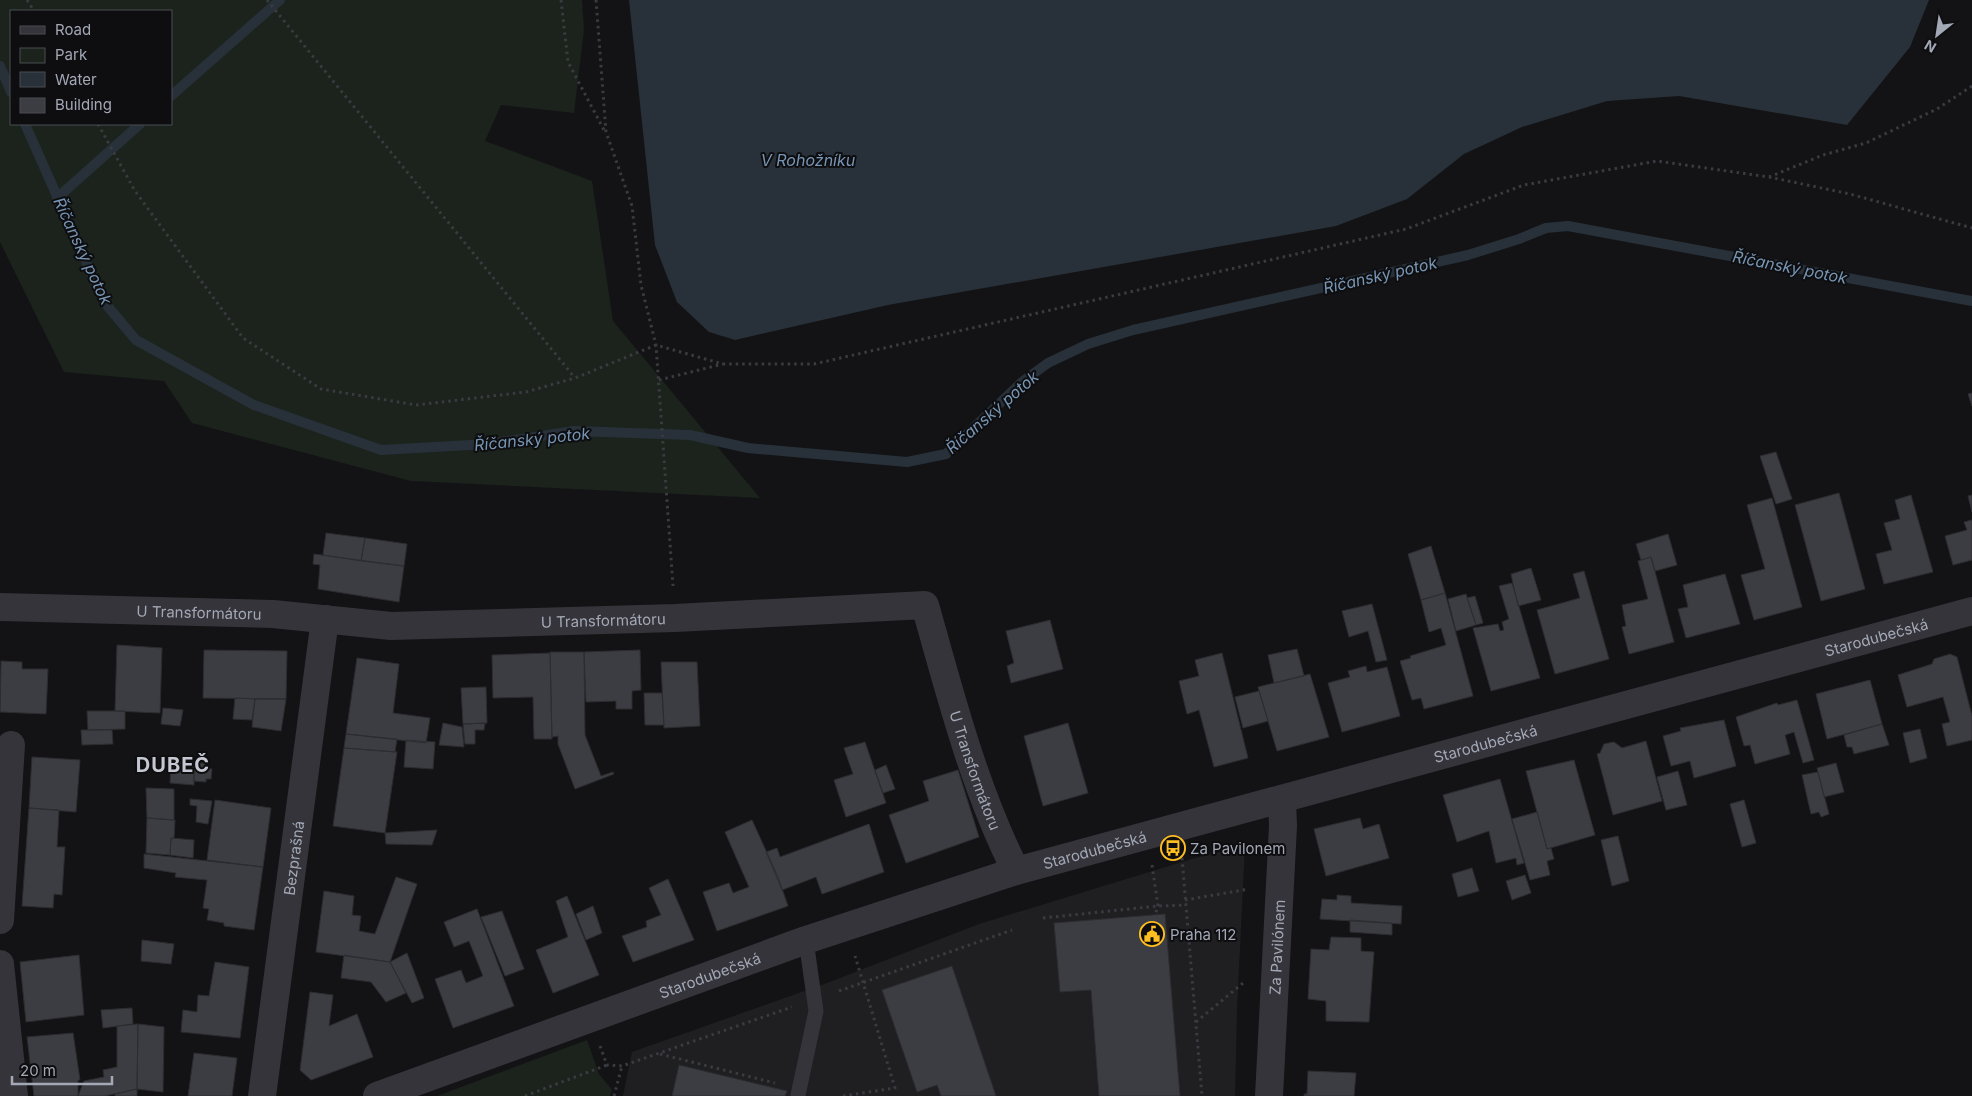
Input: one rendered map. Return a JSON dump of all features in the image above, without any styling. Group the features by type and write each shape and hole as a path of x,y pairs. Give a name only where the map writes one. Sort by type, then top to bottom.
{"street":[{"name":"U Transformátoru","path":"0,607 273,614 391,626 675,618 925,605 956,714 998,836 1016,871"},
{"name":"Starodubečská","path":"377,1096 806,940 1016,871 1972,611"},
{"name":"Bezprašná","path":"262,1096 325,620"},
{"path":"0,920 10,745"},
{"name":"Za Pavilónem","path":"1269,1096 1282,836 1282,799"},
{"path":"0,964 14,1096"}],"lane":[{"path":"798,1095 816,1011 806,940"}],"path":[{"path":"267,0 575,378"},
{"path":"561,0 568,62 606,132 632,206 641,285 656,345 663,416 665,485 675,618"},
{"path":"596,0 606,132"},
{"path":"1769,177 1823,155 1866,143 1938,109 1972,86"},
{"path":"98,125 135,190 243,338 321,389 416,404 526,392 575,378 656,345 723,364"},
{"path":"659,380 723,364 814,364 1406,229 1524,185 1657,161 1769,177 1850,194 1972,228"},
{"path":"1182,851 1202,1096"},
{"path":"1151,862 1158,906 1155,915"},
{"path":"1186,900 1251,889"},
{"path":"1043,918 1158,906 1186,906"},
{"path":"843,1096 896,1088 845,927"},
{"path":"830,994 1012,930"},
{"path":"1196,1022 1247,979"},
{"path":"525,1096 607,1064 622,1066 802,1004"},
{"path":"597,1037 607,1064"},
{"path":"660,1054 779,1083"},
{"path":"614,1096 622,1066"}],"shaded area":[{"path":"1245,846 1235,1096 623,1096 632,1052 827,983 979,924 1195,858"}],"green space":[{"path":"0,0 582,0 584,30 574,113 501,105 485,141 592,181 613,321 760,498 411,481 192,423 164,381 64,372 0,242"},
{"path":"587,1040 599,1074 612,1090 610,1096 437,1096"}],"water":[{"name":"V Rohožníku","path":"629,0 1929,0 1910,47 1847,125 1679,96 1607,101 1522,127 1464,154 1407,199 1336,226 888,305 735,340 709,332 677,302 655,245"}],"building":[{"path":"1972,393 1972,406 1968,394"},
{"path":"1776,452 1792,499 1776,504 1760,456"},
{"path":"1839,493 1865,589 1821,601 1795,505"},
{"path":"1911,495 1933,572 1884,584 1876,554 1892,550 1884,523 1900,519 1895,500"},
{"path":"1972,495 1972,512 1968,496"},
{"path":"1772,498 1802,607 1754,620 1741,575 1765,569 1747,505"},
{"path":"1972,520 1972,560 1953,565 1945,536 1967,530 1964,522"},
{"path":"326,533 365,538 361,561 323,555"},
{"path":"1668,534 1677,565 1655,571 1651,557 1641,560 1636,544"},
{"path":"365,538 407,544 404,566 361,561"},
{"path":"1431,546 1445,593 1421,600 1408,554"},
{"path":"314,554 404,566 399,602 318,589 320,565 313,564"},
{"path":"1651,557 1674,642 1629,654 1622,627 1626,626 1622,605 1648,599 1638,561"},
{"path":"1531,568 1541,600 1518,606 1511,574"},
{"path":"1584,571 1609,659 1555,674 1537,610 1580,598 1573,574"},
{"path":"1725,574 1740,624 1686,638 1678,609 1688,607 1683,585"},
{"path":"1512,583 1540,678 1491,691 1473,628 1498,624 1500,631 1504,630 1502,622 1509,619 1499,586"},
{"path":"1445,593 1473,696 1424,709 1421,698 1412,700 1400,661 1446,645 1441,628 1429,632 1421,600"},
{"path":"1466,594 1476,625 1456,631 1448,599"},
{"path":"1475,596 1483,623 1476,625 1467,598"},
{"path":"1372,604 1387,660 1376,662 1368,631 1349,637 1342,611"},
{"path":"1050,620 1063,669 1011,683 1007,666 1014,663 1006,631"},
{"path":"117,645 162,648 160,713 115,711"},
{"path":"1297,649 1304,676 1274,683 1268,655"},
{"path":"204,650 287,651 286,699 203,698"},
{"path":"640,650 641,690 632,691 632,709 616,709 616,701 586,702 584,652"},
{"path":"550,652 584,652 585,735 601,776 613,772 614,774 575,789 558,744 558,736 552,737"},
{"path":"550,653 552,739 534,739 533,697 493,698 492,655"},
{"path":"1222,653 1248,758 1214,767 1199,710 1187,714 1179,681 1199,676 1195,660"},
{"path":"1950,654 1957,657 1972,716 1972,740 1947,746 1942,724 1950,722 1943,697 1907,707 1898,675 1932,664 1934,659"},
{"path":"357,658 399,664 393,713 430,718 426,743 346,734"},
{"path":"1,661 22,662 22,669 48,669 46,714 0,712"},
{"path":"661,662 697,662 700,726 664,728"},
{"path":"1366,666 1367,672 1387,667 1400,716 1342,732 1328,683 1350,677 1348,671"},
{"path":"1310,674 1329,737 1277,751 1258,687"},
{"path":"1870,680 1882,724 1827,739 1816,694"},
{"path":"486,687 487,723 463,724 461,688"},
{"path":"1259,691 1268,721 1243,728 1235,697"},
{"path":"644,693 662,693 664,725 645,725"},
{"path":"235,698 255,699 252,720 233,719"},
{"path":"255,699 286,699 281,731 252,727"},
{"path":"1797,700 1814,760 1803,763 1794,732 1785,735 1790,754 1755,764 1750,745 1744,746 1736,717 1777,703 1778,705"},
{"path":"163,708 183,710 180,726 161,724"},
{"path":"87,711 125,711 125,729 88,730"},
{"path":"1724,720 1736,766 1694,778 1690,761 1671,766 1663,736 1681,731 1680,728"},
{"path":"443,723 462,727 464,747 439,745"},
{"path":"485,723 484,730 475,730 475,744 465,744 463,724"},
{"path":"1068,723 1088,793 1043,806 1024,736"},
{"path":"1882,724 1889,745 1854,754 1852,747 1847,747 1844,735"},
{"path":"1920,729 1927,758 1910,763 1903,733"},
{"path":"81,730 112,730 113,744 82,745"},
{"path":"346,734 397,739 395,752 344,748"},
{"path":"406,740 435,742 433,769 404,767"},
{"path":"1646,741 1662,801 1613,815 1597,754 1600,753 1604,744 1614,742 1622,748"},
{"path":"865,742 886,803 846,817 834,780 853,774 844,748"},
{"path":"344,748 397,752 385,833 333,826"},
{"path":"32,757 80,760 76,812 29,808"},
{"path":"171,760 194,761 194,785 170,783"},
{"path":"1574,760 1595,835 1547,849 1526,771"},
{"path":"194,763 205,763 205,768 212,769 211,779 206,779 206,782 194,781"},
{"path":"1836,763 1844,792 1824,797 1817,768"},
{"path":"886,765 895,789 883,793 875,770"},
{"path":"958,770 979,837 906,863 889,815 929,801 923,781"},
{"path":"1678,771 1687,805 1666,810 1657,777"},
{"path":"1818,772 1829,814 1821,817 1819,812 1811,814 1802,775"},
{"path":"1500,779 1524,863 1517,865 1516,858 1496,863 1489,831 1457,842 1443,795"},
{"path":"146,788 174,789 174,820 147,818"},
{"path":"190,799 212,801 208,824 196,822 197,806 190,805"},
{"path":"215,800 271,808 263,867 207,860"},
{"path":"1744,800 1756,843 1742,847 1730,804"},
{"path":"29,808 59,810 57,847 65,847 62,895 54,894 53,908 22,906"},
{"path":"1537,812 1547,849 1551,848 1554,859 1547,861 1550,875 1530,880 1512,819"},
{"path":"147,818 175,820 174,838 171,838 170,855 146,853"},
{"path":"1360,818 1363,829 1379,824 1389,858 1326,876 1314,829"},
{"path":"752,820 778,877 788,906 717,931 703,892 729,883 733,893 749,887 725,832"},
{"path":"869,824 884,872 822,894 816,877 782,890 766,852 777,848 780,857"},
{"path":"437,830 432,845 386,844 385,833"},
{"path":"1618,836 1629,881 1612,886 1601,840"},
{"path":"171,838 194,840 193,858 170,855"},
{"path":"144,854 263,867 254,930 224,926 224,923 207,920 209,909 203,908 207,880 175,877 176,873 144,868"},
{"path":"1472,868 1479,891 1458,897 1452,874"},
{"path":"1525,875 1531,893 1512,900 1506,881"},
{"path":"396,877 417,884 390,962 316,952 324,891 354,896 352,915 361,916 359,931 375,934"},
{"path":"668,879 694,940 633,962 622,936 647,927 646,921 661,915 649,888"},
{"path":"1337,895 1351,896 1351,903 1402,906 1401,924 1320,919 1322,899 1337,900"},
{"path":"567,896 599,975 553,993 536,950 568,937 556,901"},
{"path":"593,906 602,933 586,940 576,914"},
{"path":"477,909 514,1006 453,1028 435,979 461,970 466,983 483,976 469,941 454,947 444,922"},
{"path":"502,911 524,969 505,976 481,917"},
{"path":"1165,914 1180,1096 1099,1096 1091,990 1060,992 1054,923"},
{"path":"1350,920 1392,923 1392,935 1350,932"},
{"path":"1331,937 1361,938 1361,951 1374,952 1369,1022 1326,1021 1326,1001 1308,999 1311,949 1329,950"},
{"path":"142,940 174,944 171,964 141,961"},
{"path":"407,953 424,998 412,1003 390,962"},
{"path":"79,955 84,1015 26,1022 20,962"},
{"path":"344,955 390,962 406,993 386,1002 371,982 341,978"},
{"path":"215,962 249,967 240,1038 181,1032 183,1010 197,1012 198,995 209,996"},
{"path":"952,966 996,1096 941,1096 937,1085 917,1092 882,990"},
{"path":"310,992 333,995 329,1026 357,1014 373,1057 311,1080 300,1070"},
{"path":"132,1008 133,1024 103,1028 101,1010"},
{"path":"138,1024 164,1027 163,1092 137,1089"},
{"path":"138,1024 137,1089 105,1096 78,1096 84,1081 104,1077 103,1070 117,1067 117,1026"},
{"path":"73,1033 80,1080 78,1080 78,1096 34,1096 27,1037"},
{"path":"194,1053 237,1058 232,1096 188,1096"},
{"path":"679,1065 787,1091 785,1096 672,1096"},
{"path":"1308,1071 1356,1073 1354,1096 1304,1096 1304,1094 1307,1094"},
{"path":"137,1089 137,1096 115,1096 115,1094"}],"waterway":[{"path":"172,95 280,0"},
{"name":"Říčanský potok","path":"0,66 10,90"},
{"name":"Říčanský potok","path":"25,125 104,302 136,340 254,405 381,450 488,444 574,431 690,435 748,448 907,462 946,454 1022,382 1048,363 1088,344 1133,330 1468,255 1519,239 1546,228 1568,226 1972,301"},
{"path":"57,198 139,125"}],"place":[{"name":"Za Pavilonem","path":"1173,848"},
{"name":"Praha 112","path":"1152,934"}],"district":[{"name":"DUBEČ","path":"173,765"}]}
